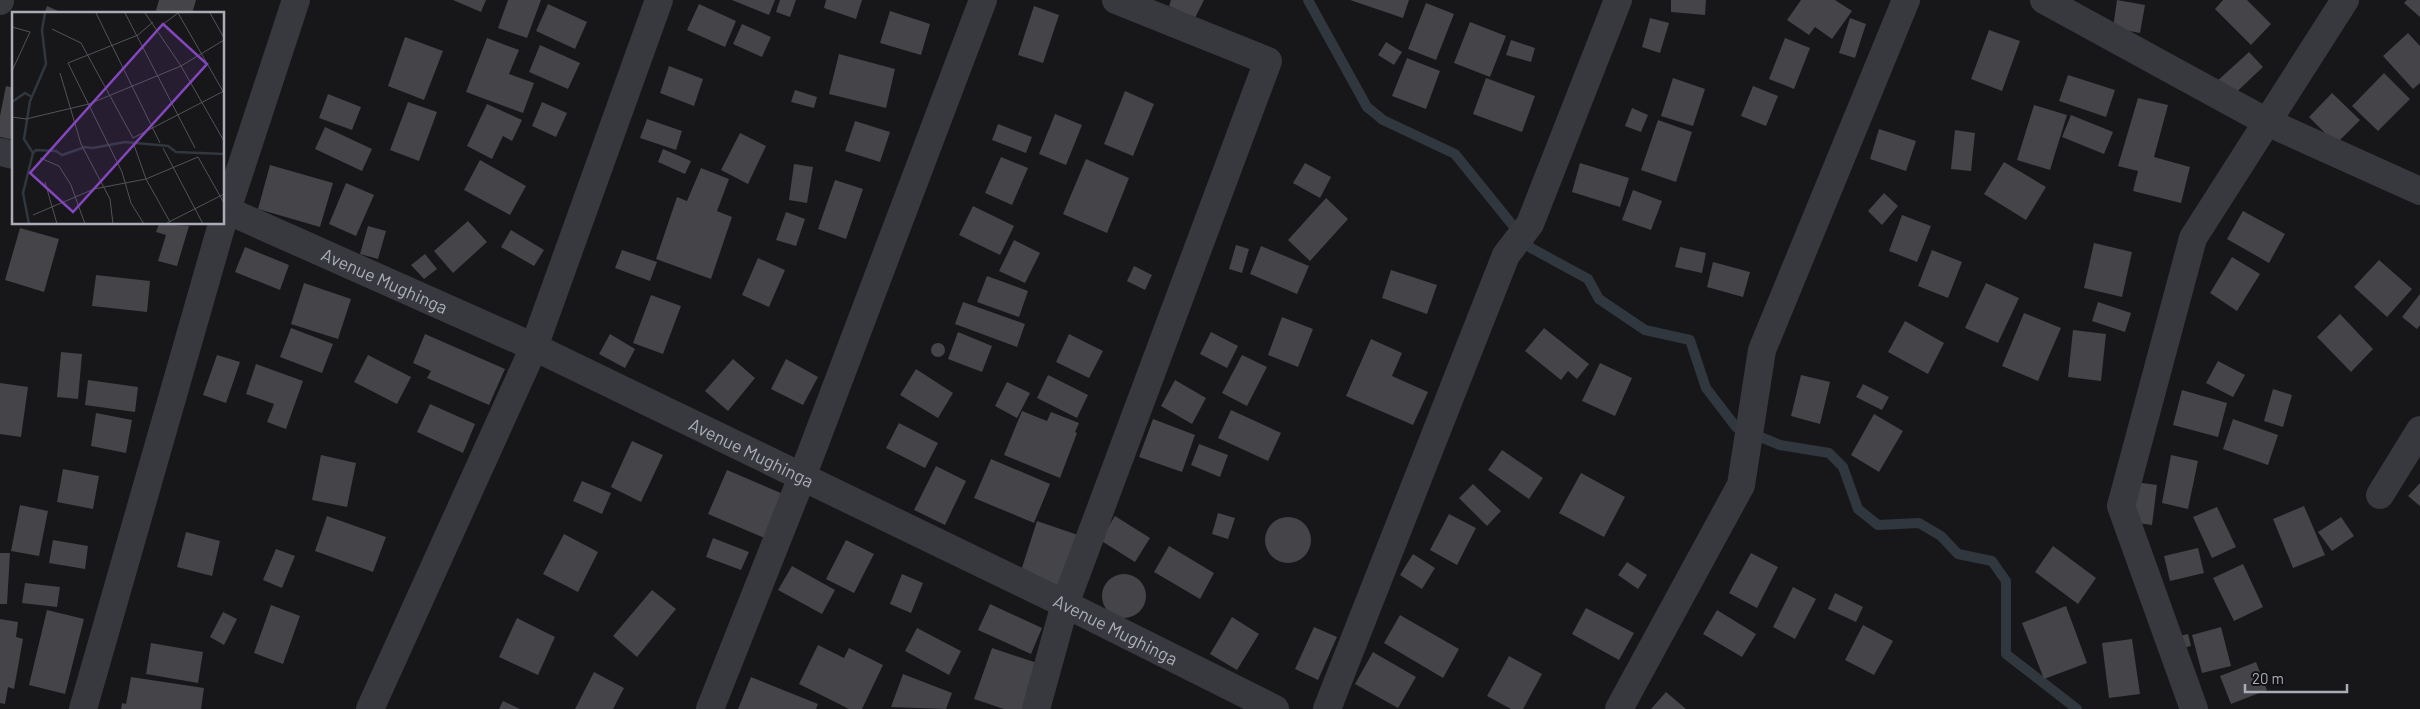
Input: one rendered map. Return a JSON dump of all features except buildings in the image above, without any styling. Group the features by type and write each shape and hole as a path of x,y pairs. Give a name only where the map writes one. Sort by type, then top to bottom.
{"street":[{"path":"225,212 296,0"},
{"path":"370,709 534,347 659,0"},
{"path":"710,709 802,477 983,0"},
{"path":"1036,709 1065,604 1268,61 1116,0"},
{"path":"1327,709 1506,255 1530,224 1618,0"},
{"path":"1619,709 1741,485 1762,350 1906,0"},
{"path":"2044,0 2267,122 2420,191"},
{"path":"2194,709 2121,506 2193,238 2345,0"},
{"name":"Avenue Mughinga","path":"225,215 534,347 1065,604 1274,709"},
{"path":"83,709 221,225"},
{"path":"2380,495 2420,430"}],"waterway":[{"path":"1308,0 1367,107 1383,120 1455,154 1531,248 1588,279 1599,299 1645,330 1690,340 1706,388 1736,427 1780,445 1829,453 1843,467 1858,509 1878,525 1919,523 1941,536 1958,554 1992,561 2006,581 2006,654 2077,709"}]}
